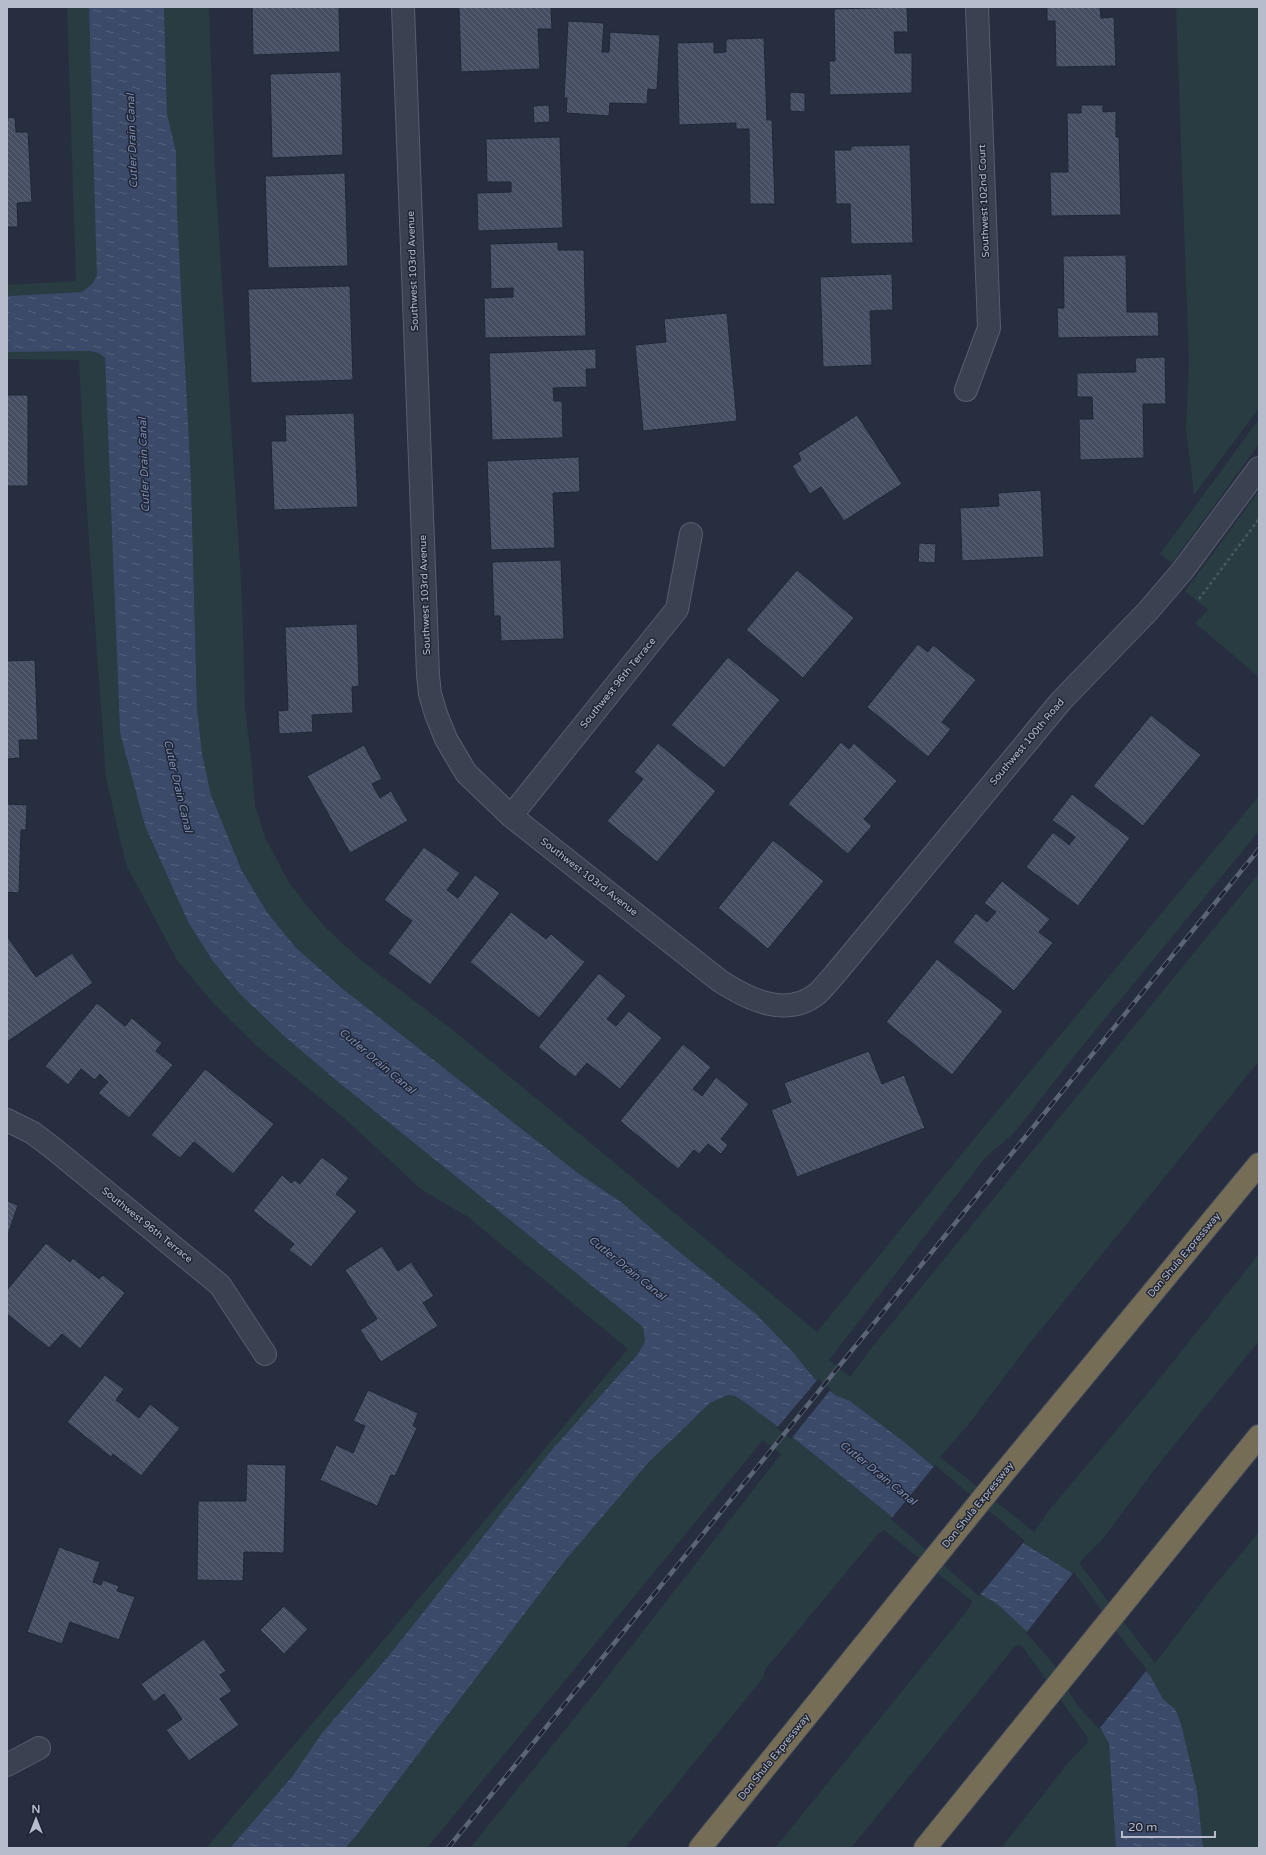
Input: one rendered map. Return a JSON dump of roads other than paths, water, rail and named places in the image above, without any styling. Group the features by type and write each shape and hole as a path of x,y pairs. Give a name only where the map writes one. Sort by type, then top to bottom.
{"highway":[{"name":"Don Shula Expressway","path":"700,1848 926,1571 987,1493 1259,1164"},
{"path":"925,1848 1259,1436"}],"street":[{"name":"Southwest 103rd Avenue","path":"403,7 429,685 432,702 441,726 455,756 466,773 511,816 720,981 740,994 756,1001 769,1004 788,1004"},
{"name":"Southwest 102nd Court","path":"966,390 989,328 977,7"},
{"name":"Southwest 100th Road","path":"788,1004 812,997 841,967 1060,701 1148,610 1183,570 1259,468"},
{"name":"Southwest 96th Terrace","path":"511,816 677,609 691,534"},
{"name":"Southwest 96th Terrace","path":"7,1120 33,1133 54,1149 220,1285 265,1354"},
{"path":"7,1765 39,1748"}],"water":[{"name":"Cutler Drain Canal","path":"89,7 164,7 167,113 176,152 177,211 191,480 197,708 202,753 211,795 242,871 267,912 296,948 343,989 578,1173 621,1202 666,1241 755,1313 792,1351 813,1377 835,1395 850,1401 908,1445 1025,1544 1075,1575 1118,1637 1151,1677 1163,1699 1175,1709 1181,1724 1197,1791 1203,1848 1116,1848 1109,1744 1101,1729 1078,1704 1053,1660 1033,1637 997,1604 980,1594 891,1516 796,1440 743,1401 735,1396 728,1395 710,1403 649,1462 563,1563 356,1836 345,1848 230,1848 291,1778 322,1733 391,1653 549,1453 637,1355 645,1342 643,1327 337,1081 284,1036 239,993 212,960 188,922 145,826 120,733 105,358 98,353 89,351 7,352 7,296 82,292 92,284 97,276"}],"railway":[{"path":"448,1848 1259,849"}]}
